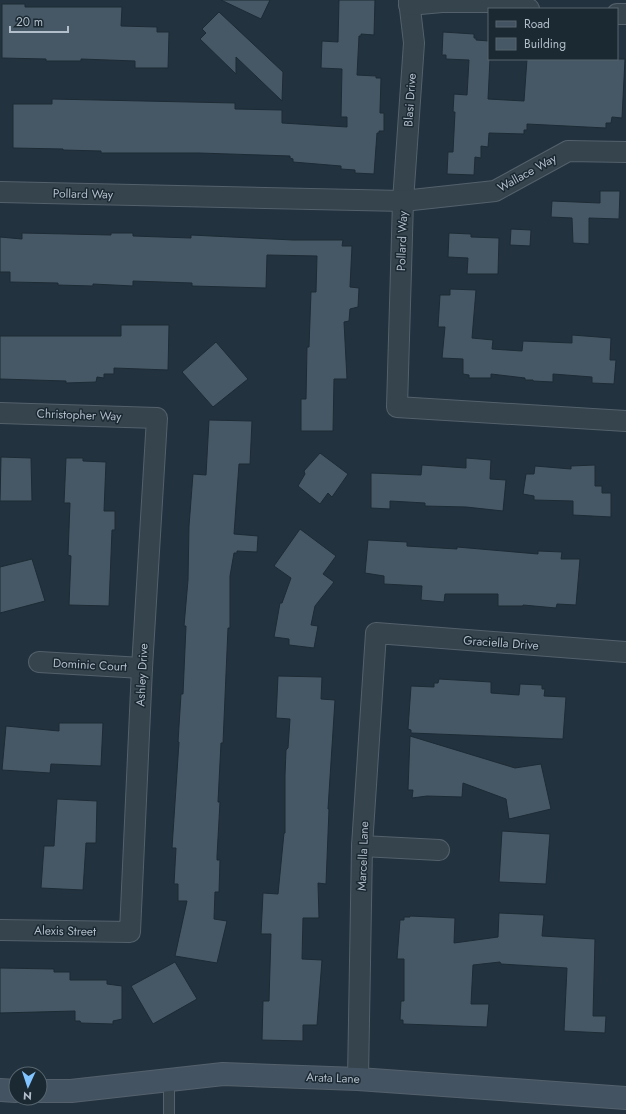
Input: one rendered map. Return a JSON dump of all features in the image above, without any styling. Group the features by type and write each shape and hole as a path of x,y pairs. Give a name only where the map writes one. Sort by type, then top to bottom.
{"street":[{"path":"409,2 490,2 523,8"},
{"name":"Blasi Drive","path":"403,201 414,43 409,2"},
{"name":"Wallace Way","path":"403,201 495,191 568,151 626,152"},
{"name":"Pollard Way","path":"0,192 403,201 397,407 626,421"},
{"name":"Christopher Way","path":"0,413 157,418"},
{"name":"Ashley Drive","path":"130,932 142,668 157,418"},
{"name":"Graciella Drive","path":"376,633 626,652"},
{"name":"Marcella Lane","path":"358,1079 362,846 376,633"},
{"name":"Dominic Court","path":"38,662 142,668"},
{"path":"362,846 439,850"},
{"name":"Alexis Street","path":"0,930 130,932"},
{"name":"Arata Lane","path":"48,1091 71,1091 223,1074 358,1079 626,1098"}],"lane":[{"path":"169,1080 169,1114"}],"building":[{"path":"221,0 270,0 261,19"},
{"path":"339,0 375,0 374,35 361,34 361,36 359,36 357,75 376,76 376,78 381,78 380,113 384,113 384,131 379,131 379,133 377,133 374,174 355,173 355,170 341,169 341,166 293,162 293,159 290,158 290,156 199,153 101,153 101,151 13,148 13,104 52,104 52,99 235,103 235,109 282,110 282,123 347,127 347,117 341,117 342,69 321,68 322,41 338,42"},
{"path":"2,4 25,4 25,7 122,7 121,26 157,27 157,32 169,32 168,68 135,68 135,61 81,59 81,61 46,61 46,59 2,58"},
{"path":"219,12 283,72 282,101 236,57 236,74 200,39 206,33 202,29"},
{"path":"443,32 474,34 474,38 476,38 476,40 488,41 488,60 490,60 488,99 524,101 527,60 625,59 622,118 612,117 611,123 606,123 606,128 527,124 527,130 524,130 524,134 489,133 488,147 481,146 481,158 475,157 474,175 447,174 448,152 453,152 455,112 453,112 454,94 467,95 469,60 446,59 446,55 442,55"},
{"path":"600,191 620,191 619,219 589,218 589,244 573,243 572,218 551,217 552,201 600,203"},
{"path":"511,229 531,230 530,246 510,245"},
{"path":"22,233 111,235 111,233 133,233 133,236 191,238 191,235 293,240 343,240 342,246 352,246 350,287 359,288 358,307 350,309 349,321 344,322 347,379 334,379 333,431 301,431 301,399 306,399 307,347 309,347 311,292 316,292 317,256 267,255 266,288 192,286 192,283 133,281 133,286 93,284 93,286 58,285 58,283 10,282 10,272 0,272 0,237 22,239"},
{"path":"449,233 471,234 471,237 499,238 498,274 467,274 468,258 448,257"},
{"path":"450,289 476,290 472,338 493,340 492,349 522,351 523,341 572,343 572,335 611,338 610,360 616,360 614,384 592,383 592,377 553,374 553,382 525,380 525,378 491,374 491,378 469,378 469,375 463,374 463,359 442,358 445,327 438,327 440,295 450,295"},
{"path":"121,325 169,325 168,370 114,368 114,374 104,374 104,378 97,377 96,382 66,383 66,381 0,379 0,336 121,336"},
{"path":"216,342 248,379 213,407 182,372"},
{"path":"209,420 252,421 250,464 239,464 234,534 258,536 257,552 237,551 237,553 234,553 230,576 230,628 228,628 223,743 221,743 218,802 220,802 217,856 217,860 220,860 219,892 215,892 214,919 227,921 217,963 175,956 187,901 178,901 178,884 174,884 176,848 172,848 181,694 183,694 186,626 184,626 188,580 189,526 193,474 206,475"},
{"path":"320,453 348,474 332,497 328,493 320,504 298,486 305,474 304,471"},
{"path":"1,457 31,458 32,501 0,501"},
{"path":"66,458 83,458 83,461 106,462 104,511 115,511 115,530 112,530 109,606 69,605 71,556 68,555 70,503 64,503"},
{"path":"466,458 491,460 490,479 506,480 503,511 466,507 425,506 425,503 390,501 390,509 371,508 371,473 421,475 422,465 466,468"},
{"path":"595,465 595,486 602,486 602,493 611,493 611,517 573,515 573,501 534,500 534,496 523,494 526,474 534,474 535,466 571,469 571,466"},
{"path":"300,529 336,556 323,574 334,582 315,606 311,625 318,626 314,648 289,645 289,639 274,637 280,603 282,603 291,578 274,566"},
{"path":"368,540 407,542 407,546 457,549 457,547 538,554 538,551 562,552 561,559 580,559 576,605 557,604 556,608 523,605 498,606 498,594 445,594 444,602 421,600 422,586 384,584 384,576 365,573"},
{"path":"32,559 45,601 0,613 0,567"},
{"path":"278,676 322,677 321,699 335,700 328,809 326,884 318,883 319,918 303,918 302,959 322,960 317,1025 303,1025 303,1041 262,1040 263,1001 269,1001 271,934 261,934 263,893 278,894 285,833 286,750 288,748 290,719 276,718"},
{"path":"439,679 491,682 491,693 519,695 520,684 542,685 542,689 545,689 544,696 566,697 563,739 411,733 411,730 408,729 411,686 434,687 434,683 438,683"},
{"path":"59,723 103,723 101,766 51,764 50,773 2,770 6,726 59,731"},
{"path":"410,736 515,768 541,764 551,809 509,819 506,799 463,783 462,797 427,796 412,798 413,790 408,790"},
{"path":"57,799 97,801 96,843 86,843 83,890 41,888 44,846 54,846"},
{"path":"502,831 550,834 546,884 499,882"},
{"path":"499,913 544,915 542,936 595,939 593,1016 606,1016 605,1033 564,1031 567,968 501,964 500,962 473,965 471,1004 489,1004 487,1027 403,1024 403,1020 400,1020 401,1001 404,1001 404,959 397,959 400,920 404,920 404,917 410,916 455,918 454,943 498,937"},
{"path":"175,962 197,999 153,1024 131,986"},
{"path":"0,968 54,969 54,972 70,972 70,980 107,980 107,984 122,986 122,1019 113,1021 113,1024 81,1023 80,1021 75,1021 75,1011 0,1013"}]}
